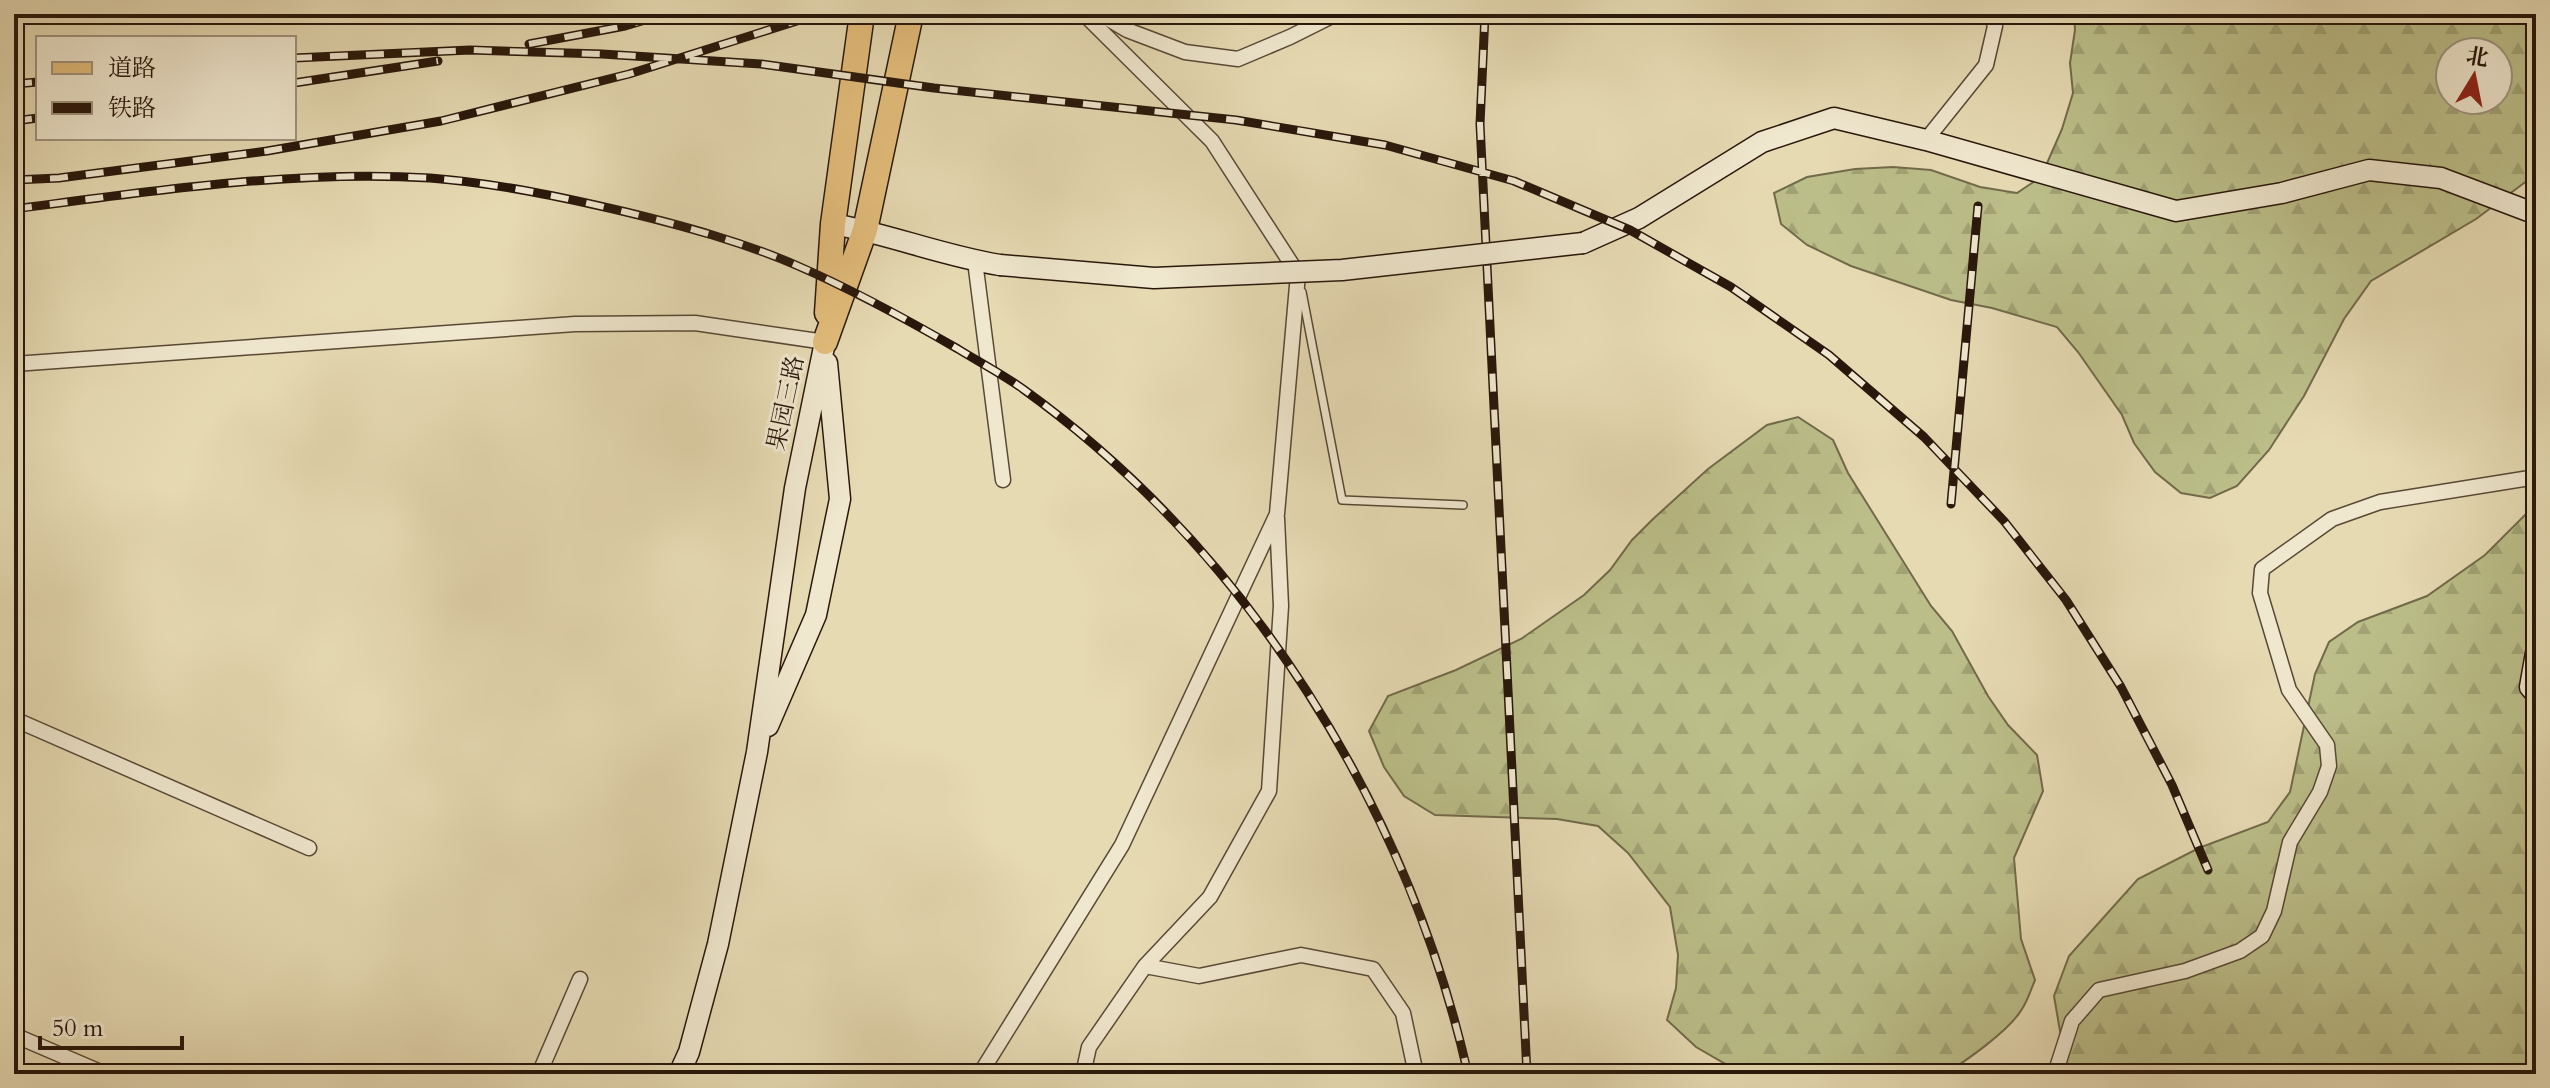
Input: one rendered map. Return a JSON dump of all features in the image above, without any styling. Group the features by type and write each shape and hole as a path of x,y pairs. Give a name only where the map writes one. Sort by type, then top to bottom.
{"main road":[{"path":"825,342 833,224 862,14"},
{"path":"825,342 865,230 911,14"}],"street":[{"path":"1083,1074 1089,1047 1145,966 1210,897 1269,791 1281,606 1277,514 1298,274 1212,141 1084,14"},
{"path":"1100,14 1127,30 1185,52 1238,59 1336,14"},
{"path":"1926,140 1986,65 1995,26 1991,14"},
{"path":"833,224 1000,265 1154,278 1342,270 1583,243 1639,218 1762,142 1834,118 1926,140 2176,211 2282,193 2369,170 2441,178 2536,214"},
{"path":"975,261 1003,480"},
{"path":"14,364 575,324 695,323 825,342"},
{"name":"果园三路","path":"679,1074 689,1052 718,944 757,752 795,488 825,342"},
{"name":"果园三路","path":"757,752 816,615 840,499 825,342"},
{"path":"2055,1074 2072,1021 2099,990 2185,971 2240,951 2262,936 2274,911 2290,842 2320,792 2329,766 2327,745 2289,690 2260,593 2262,569 2332,519 2380,502 2536,477"},
{"path":"980,1074 1122,845 1277,514"},
{"path":"2536,653 2530,687 2536,694"},
{"path":"14,719 309,848"},
{"path":"1145,966 1199,976 1301,955 1373,969 1403,1013 1416,1074"},
{"path":"539,1074 580,979"},
{"path":"14,1035 105,1074"}],"lane":[{"path":"1298,274 1342,500 1463,505"}],"green space":[{"path":"2074,14 2536,14 2536,174 2476,219 2371,281 2344,319 2304,396 2269,450 2237,486 2210,498 2181,493 2155,472 2134,443 2122,415 2057,327 1951,300 1851,266 1807,245 1781,224 1774,193 1807,177 1855,169 1893,167 1931,170 1980,187 2017,193 2041,177 2062,129 2073,93 2070,63"},
{"path":"1798,417 1833,440 1848,473 1931,606 1952,631 1988,696 2008,725 2037,755 2043,791 2014,858 2021,939 2035,980 2024,1006 2008,1026 1975,1054 1944,1074 1730,1074 1727,1065 1696,1047 1667,1020 1676,988 1678,955 1670,907 1628,853 1598,826 1557,819 1435,815 1404,796 1384,767 1369,731 1388,696 1456,670 1521,639 1584,595 1610,570 1632,540 1708,469 1767,425"},
{"path":"2536,504 2536,1074 2061,1074 2060,1031 2054,996 2069,956 2138,879 2199,848 2268,822 2290,792 2315,674 2329,642 2358,622 2427,596 2485,555"}],"railway":[{"path":"529,44 625,26 665,14"},
{"path":"14,180 59,178 267,151 441,121 629,74 819,14"},
{"path":"1485,14 1480,124 1527,1074"},
{"path":"296,58 470,50 761,64 934,88 1236,120 1385,145 1514,181 1630,230 1731,287 1829,355 1924,437 2004,521 2066,600 2121,687 2172,785 2208,870"},
{"path":"296,83 438,61"},
{"path":"14,84 36,82"},
{"path":"14,121 36,118"},
{"path":"14,209 222,184 326,177 430,178 504,187 648,217 756,249 859,295 990,368 1023,389 1104,454 1178,526 1246,606 1307,691 1359,782 1404,876 1441,974 1468,1074"},
{"path":"1951,504 1978,206"}]}
